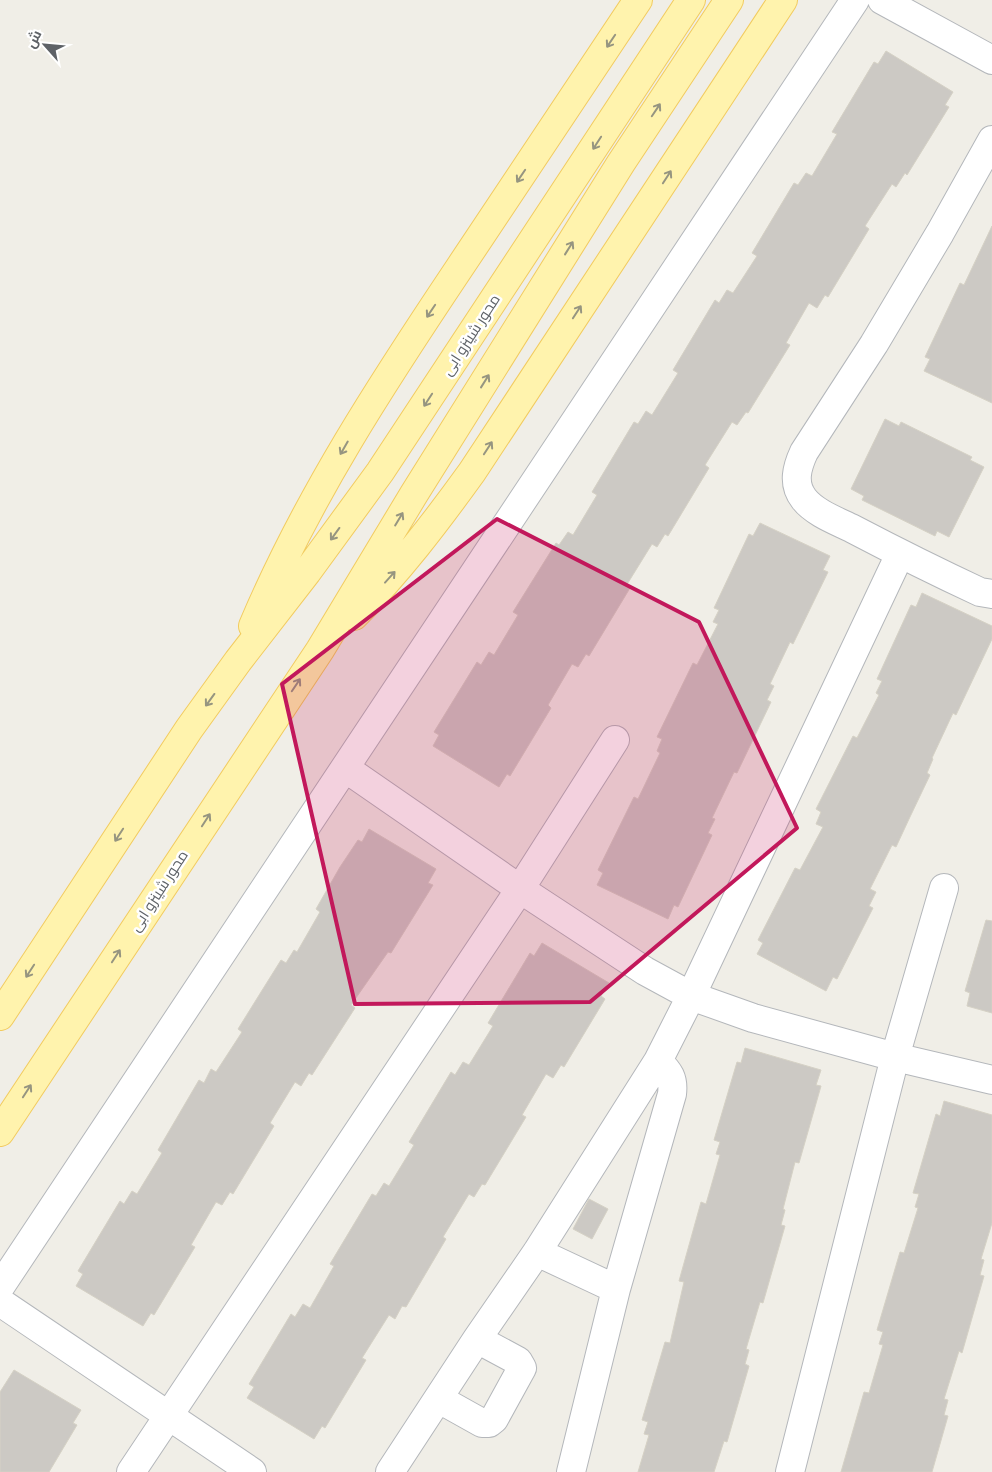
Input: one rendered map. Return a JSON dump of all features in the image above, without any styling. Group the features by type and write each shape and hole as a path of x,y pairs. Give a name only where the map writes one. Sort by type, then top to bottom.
{"main road":[{"name":"محور شينزو ابى","path":"238,660 272,581 311,505 354,430 400,357 638,0"},
{"name":"محور شينزو ابى","path":"0,1016 168,759 238,660 307,572 380,472 691,0"},
{"name":"محور شينزو ابى","path":"0,1132 320,650 414,494 621,163 729,0"},
{"name":"محور شينزو ابى","path":"320,650 403,563 472,472 783,0"}],"street":[{"path":"0,1287 855,0"},
{"path":"882,0 992,60"},
{"path":"992,140 940,233 874,344 804,452 797,467 797,483 804,498 815,509 900,554 980,592 992,594"},
{"path":"390,1472 477,1339 537,1252 658,1061 691,996 900,554"},
{"path":"132,1472 520,889 615,740"},
{"path":"345,768 520,889 645,971 691,996 753,1018 895,1057 992,1080"},
{"path":"790,1472 895,1057 944,888"},
{"path":"571,1472 616,1289 672,1094 672,1076 658,1061"},
{"path":"537,1252 616,1289"},
{"path":"0,1302 252,1472"},
{"path":"439,1399 482,1423 489,1423 494,1419 522,1368 518,1361 477,1339"}],"highlighted area":[{"path":"497,519 699,622 797,828 590,1002 355,1004 282,684"}],"building":[{"path":"886,51 953,92 945,105 949,107 907,175 905,173 896,187 892,184 865,226 869,229 828,297 825,295 817,308 809,303 786,343 790,345 748,413 746,412 737,425 732,422 705,465 709,468 668,536 665,534 657,547 652,544 626,586 630,588 589,656 586,654 578,667 572,664 548,705 551,708 510,776 507,774 499,787 433,746 439,735 434,732 477,662 481,665 489,652 494,655 518,615 513,612 556,543 559,545 568,532 573,535 597,495 592,492 634,422 638,424 646,411 652,415 678,373 673,370 715,300 719,303 727,290 733,293 757,256 752,253 794,183 798,185 806,173 812,176 837,134 832,132 874,62 878,64"},
{"path":"992,226 992,403 924,371 930,359 925,357 960,283 964,285"},
{"path":"885,419 899,426 901,422 972,457 970,460 984,467 949,537 937,531 935,536 862,500 864,496 851,489"},
{"path":"760,523 830,556 823,570 828,572 793,644 790,642 770,684 774,686 767,700 771,702 737,773 734,772 712,818 715,819 708,833 712,835 678,907 674,905 668,919 597,885 603,873 598,870 634,797 638,799 660,753 657,751 662,739 657,737 693,663 697,665 718,624 713,622 719,610 714,608 749,534 753,536"},
{"path":"922,593 992,626 992,639 956,715 953,713 932,758 927,773 930,775 896,847 892,845 870,889 876,892 869,906 873,908 837,979 833,977 826,991 757,954 763,943 758,940 795,868 800,870 823,827 816,824 821,812 816,809 853,736 857,738 879,695 876,693 882,681 877,679 911,605 916,607"},
{"path":"369,829 436,869 428,883 433,885 391,953 388,952 351,1005 355,1008 312,1075 309,1073 301,1086 295,1082 270,1123 274,1126 233,1194 230,1192 222,1205 216,1202 191,1245 195,1247 154,1315 151,1313 143,1326 76,1286 83,1274 78,1271 120,1201 124,1204 132,1191 137,1194 162,1153 158,1150 199,1080 204,1083 211,1069 216,1072 242,1032 238,1029 281,960 286,963 294,950 297,952 320,912 316,909 340,867 358,840 362,842"},
{"path":"986,920 992,921 992,1013 967,1006 970,993 965,991"},
{"path":"542,943 609,983 601,996 605,999 564,1067 561,1065 553,1078 546,1074 522,1115 526,1117 485,1185 482,1184 474,1197 469,1194 443,1237 446,1239 406,1307 402,1306 395,1319 389,1315 362,1358 366,1360 325,1428 322,1426 314,1439 247,1398 254,1387 249,1384 291,1314 295,1317 303,1304 310,1308 334,1266 330,1264 372,1194 376,1196 384,1183 389,1186 414,1145 409,1142 451,1072 455,1075 463,1062 469,1065 493,1026 488,1023 530,953 534,956"},
{"path":"745,1048 821,1070 816,1085 821,1086 799,1163 795,1162 783,1209 785,1210 781,1225 785,1226 763,1303 760,1302 746,1349 749,1350 745,1364 749,1366 727,1442 724,1441 714,1472 638,1472 649,1435 644,1434 648,1422 642,1420 665,1342 670,1343 684,1282 679,1281 701,1202 706,1204 720,1155 716,1154 720,1142 714,1140 737,1062 741,1063"},
{"path":"944,1101 992,1115 992,1223 981,1259 984,1260 980,1275 984,1276 962,1353 959,1351 944,1399 948,1400 944,1415 948,1416 932,1472 841,1472 864,1392 869,1393 883,1345 879,1344 883,1332 877,1330 900,1252 904,1253 918,1208 915,1207 919,1194 913,1193 936,1114 940,1116"},
{"path":"589,1199 608,1209 592,1239 573,1229"},
{"path":"14,1370 81,1410 73,1423 77,1425 49,1472 0,1472 0,1392"}]}
